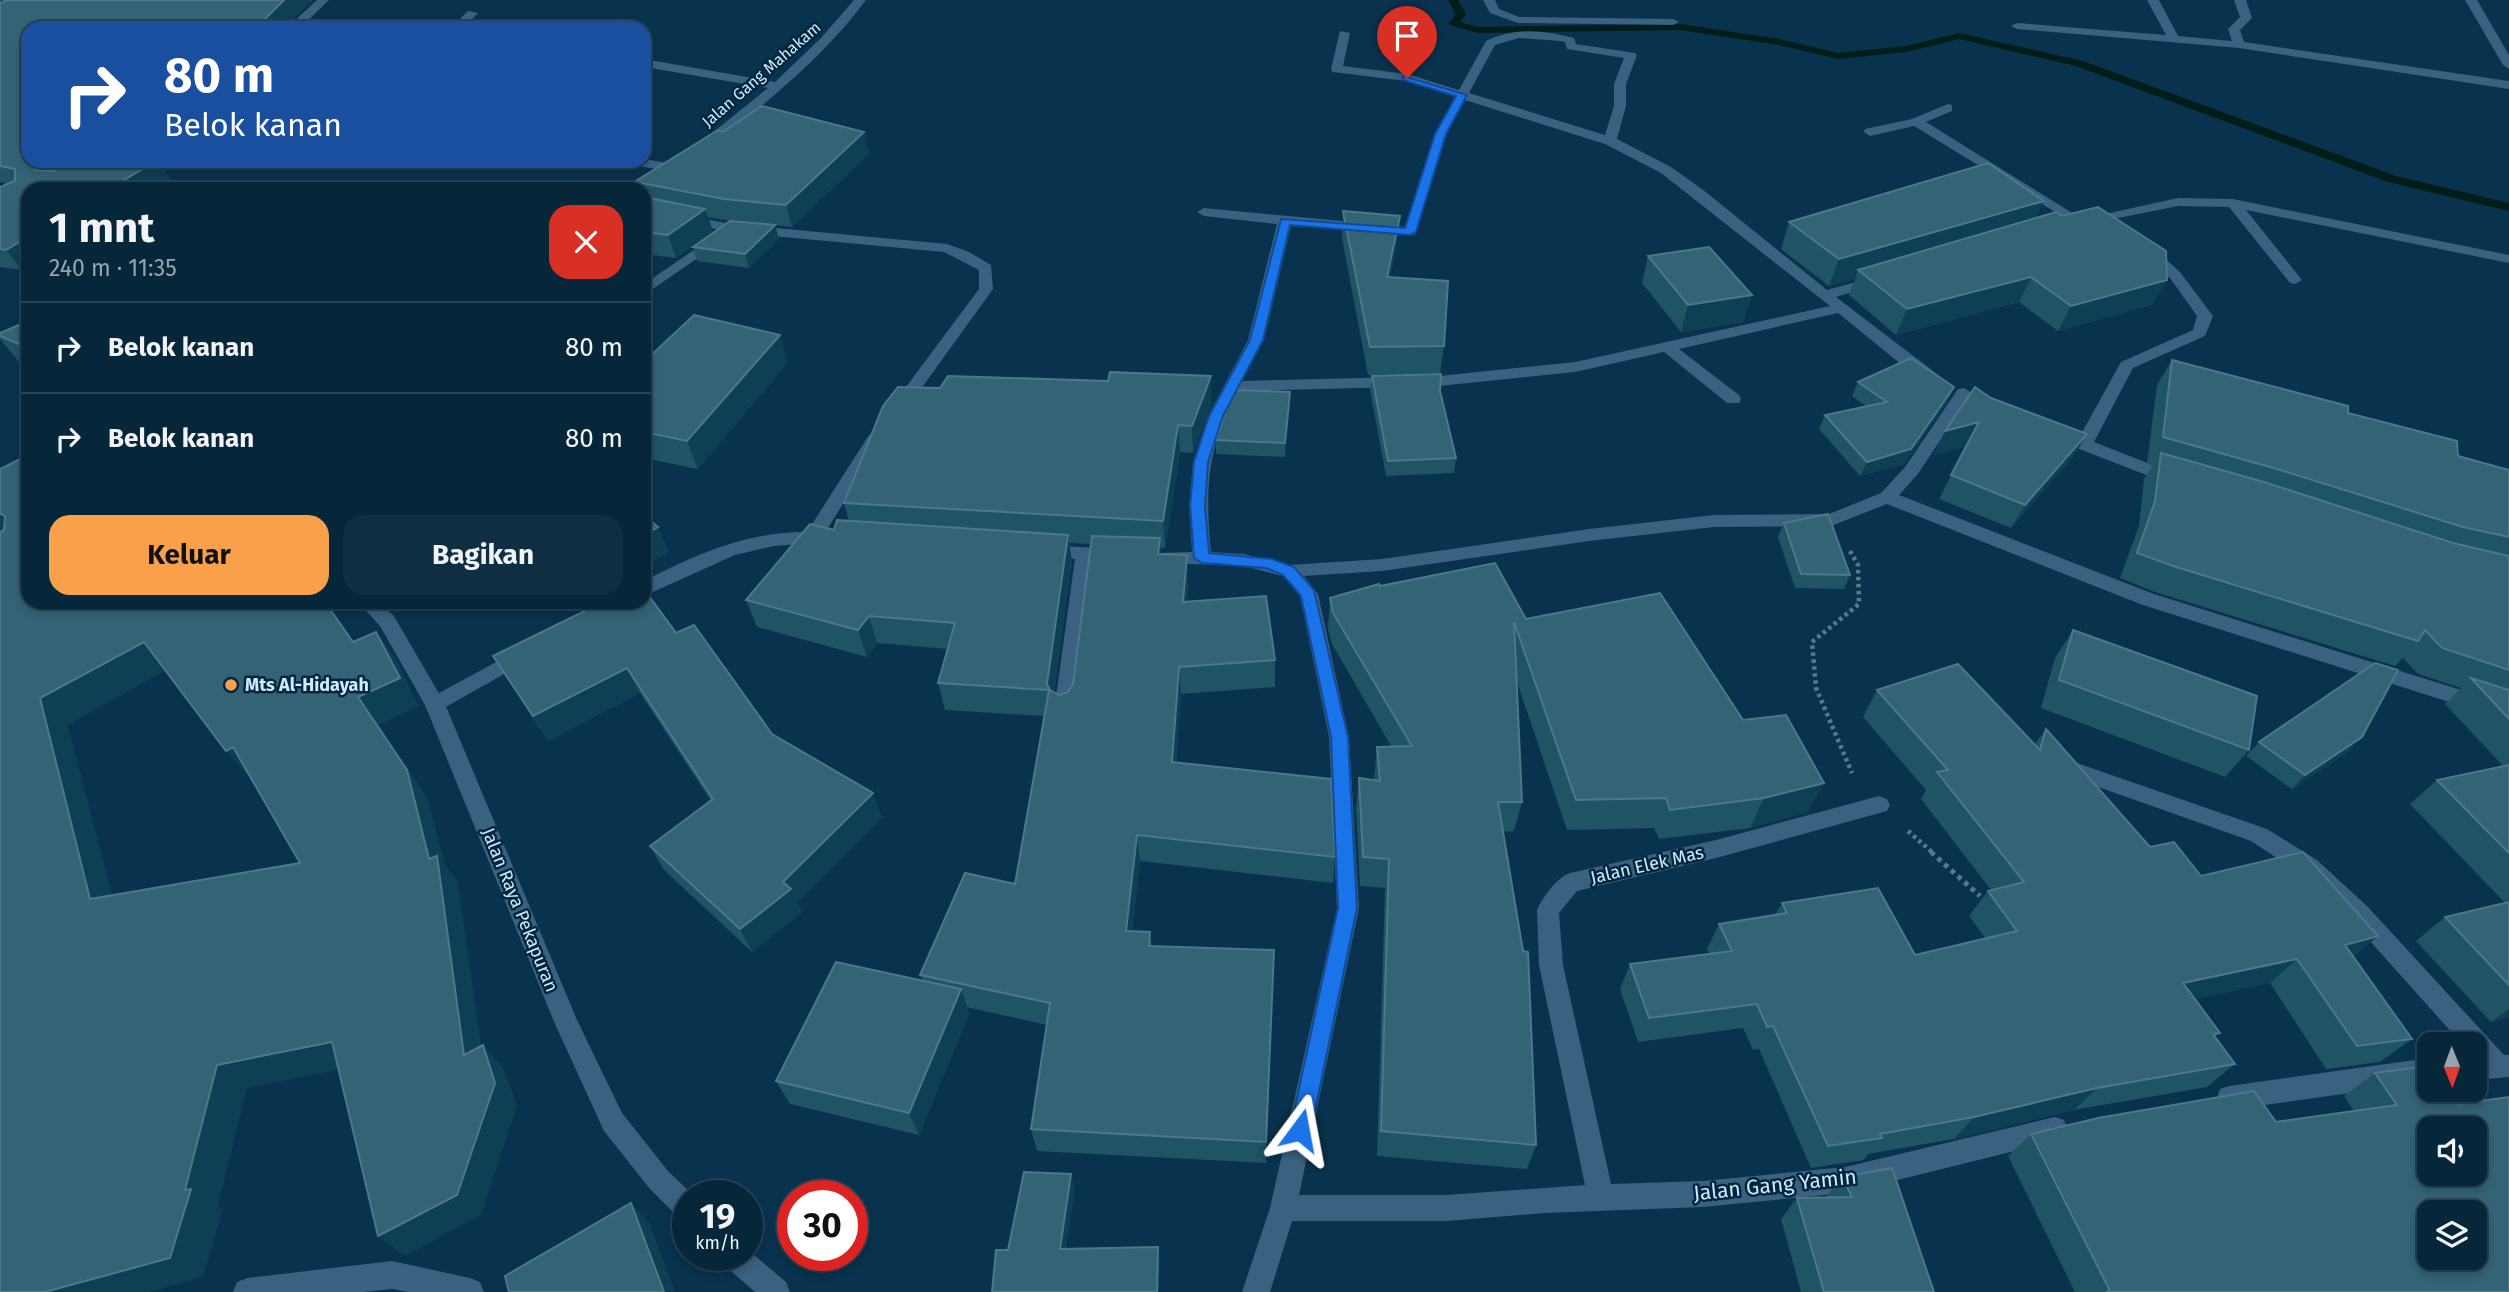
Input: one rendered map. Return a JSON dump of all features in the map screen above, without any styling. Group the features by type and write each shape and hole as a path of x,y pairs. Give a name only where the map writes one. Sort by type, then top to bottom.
{"street":[{"path":"300,21 323,0"},
{"name":"Jalan Gang Mahakam","path":"650,182 742,116 816,52 860,0"},
{"path":"1489,0 1494,11 1517,20 1673,22"},
{"path":"2152,0 2173,38"},
{"path":"2239,45 2234,29 2246,18 2240,0"},
{"path":"2471,0 2509,65"},
{"path":"464,21 472,13"},
{"path":"2017,26 2239,45 2509,85"},
{"path":"1031,550 1244,559 1289,571 1382,565 1589,535 1714,522 1831,520 1887,498 1911,471 1959,390 1908,362 1697,192 1665,170 1610,141 1407,78 1337,69 1345,33"},
{"path":"1204,212 1410,232 1441,134 1490,43 1504,35 1553,36 1570,40 1571,47 1631,55 1620,84 1620,106 1610,141"},
{"path":"651,64 776,86"},
{"path":"1870,132 1916,122 1948,108"},
{"path":"1916,122 2078,222"},
{"path":"651,161 679,161"},
{"path":"2056,227 2078,222 2115,220 2178,202 2232,203 2509,259"},
{"path":"2232,203 2295,280"},
{"path":"651,212 732,228 947,248 986,268 986,289 878,434 813,537"},
{"path":"1202,558 1198,506 1201,462 1216,416 1256,340 1285,221"},
{"path":"651,286 732,228"},
{"path":"2085,443 2127,365 2200,333 2205,316 2175,275 2138,242"},
{"path":"1825,295 1884,278"},
{"path":"1232,386 1439,382 1575,367 1842,308"},
{"path":"1667,347 1733,399"},
{"path":"2037,426 2085,443 2139,469 2189,483"},
{"path":"1887,498 2147,599 2509,713"},
{"path":"651,585 700,560 743,546 813,537 840,539"},
{"path":"1064,711 1085,554"},
{"path":"1256,1292 1283,1208 1348,908 1339,737 1309,594 1289,571"},
{"name":"Jalan Raya Pekapuran","path":"374,609 387,621 435,704 566,1024 613,1122 672,1193"},
{"path":"435,704 541,645"},
{"path":"2074,770 2259,835 2309,867 2360,914 2504,1067"},
{"name":"Jalan Elek Mas","path":"1601,1197 1551,965 1548,910 1570,883 1716,849 1879,805"},
{"path":"2205,1102 2417,1072"},
{"name":"Jalan Gang Yamin","path":"1283,1208 1446,1208 1601,1197 1703,1194 1845,1180 2074,1125"},
{"path":"752,1271 776,1292"},
{"path":"247,1292 392,1275 470,1292"}],"path":[{"path":"1831,520 1858,565 1858,604 1812,642 1816,688 1857,786 1980,896"}],"building":[{"path":"7,0 284,0 263,21 21,21 21,168 54,171 59,168 144,168 121,182 21,182 21,241 6,250 0,249 0,187 15,181 15,169 0,166 0,4"},
{"path":"762,106 864,132 786,205 724,199 651,185 651,182 634,182 718,130 723,132"},
{"path":"1988,163 2044,201 1839,259 1789,222"},
{"path":"651,198 705,209 668,235 651,233"},
{"path":"2098,207 2166,251 2167,280 2071,306 2031,277 1907,309 1858,270 2056,212 2062,216"},
{"path":"1343,211 1400,216 1387,277 1448,281 1444,346 1370,347"},
{"path":"730,221 775,225 745,254 693,247"},
{"path":"1709,247 1752,295 1688,305 1648,256"},
{"path":"694,315 780,335 687,441 651,433 651,355"},
{"path":"21,324 21,345 0,336 0,333"},
{"path":"1911,358 1954,387 1911,449 1867,462 1825,415 1887,402 1858,382"},
{"path":"2172,360 2348,406 2348,413 2457,441 2458,456 2509,470 2509,537 2463,527 2277,469 2163,437"},
{"path":"1110,372 1211,376 1192,426 1178,425 1163,521 844,503 883,406 898,387 940,388 948,376 1108,381"},
{"path":"1441,374 1440,391 1456,458 1388,461 1372,376"},
{"path":"1975,387 1991,398 2087,434 2025,505 1951,475 1979,422 1945,431"},
{"path":"1233,390 1290,392 1285,443 1216,440"},
{"path":"2161,453 2264,482 2453,543 2509,556 2509,670 2442,648 2425,630 2418,641 2137,553 2155,501"},
{"path":"21,458 21,609 330,609 353,642 376,632 400,678 358,697 407,770 429,859 437,856 464,1055 483,1045 495,1083 457,1195 378,1236 332,1042 217,1065 185,1190 191,1189 170,1258 45,1292 0,1292 0,532 4,530 5,516 0,514 0,469","holes":["144,642 226,751 233,747 300,863 90,899 40,698"]},
{"path":"1828,514 1850,575 1801,574 1784,523"},
{"path":"837,520 1068,535 1047,684 1050,690 1059,695 1068,692 1073,684 1092,536 1160,538 1158,554 1187,555 1183,602 1266,596 1275,660 1179,667 1172,762 1331,779 1335,857 1137,835 1126,931 1150,932 1149,946 1274,950 1266,1142 1031,1129 1050,1003 920,975 965,873 1015,884 1049,690 938,683 955,623 869,616 858,630 746,600 810,524 834,530"},
{"path":"651,521 658,527 651,531"},
{"path":"1495,563 1526,619 1660,593 1743,720 1786,715 1824,783 1764,798 1670,810 1666,798 1576,800 1514,622 1522,802 1498,802 1523,951 1528,952 1536,1145 1381,1131 1389,859 1363,857 1359,778 1380,781 1377,747 1412,746 1333,613 1330,598 1379,584 1380,586"},
{"path":"651,599 676,633 694,625 772,734 873,793 783,882 791,889 740,929 650,846 713,799 627,668 533,716 493,656 589,609 651,609"},
{"path":"2073,630 2257,696 2249,750 2059,680"},
{"path":"2375,663 2398,670 2362,737 2305,775 2259,742"},
{"path":"1958,664 2040,750 2046,729 2150,847 2174,842 2201,876 2303,852 2378,936 2345,945 2412,1039 2357,1046 2297,959 2183,983 2220,1033 2213,1034 2235,1064 2097,1088 1974,1117 1880,1134 1882,1138 1828,1146 1773,1026 1767,1027 1757,1004 1649,1018 1630,964 1732,951 1719,924 1787,913 1782,903 1878,888 1915,955 2017,931 1988,891 2024,882 1937,772 1948,770 1877,690"},
{"path":"2471,678 2509,690 2509,719"},
{"path":"2509,765 2509,853 2437,780"},
{"path":"2509,902 2509,985 2445,917"},
{"path":"836,962 961,989 909,1113 776,1081"},
{"path":"2417,1068 2417,1102 2458,1104 2509,1097 2509,1292 2106,1292 2110,1291 2031,1134 2098,1118 2254,1091 2276,1122 2397,1105 2375,1073"},
{"path":"1892,1168 1934,1292 1824,1292 1797,1198 1852,1197 1842,1177"},
{"path":"1024,1172 1071,1174 1060,1249 1158,1247 1157,1292 992,1292 996,1250 1008,1250"},
{"path":"631,1203 664,1292 509,1292 505,1276"}],"waterway":[{"path":"1453,0 1461,14 1454,23 1478,30 1680,27 1779,42 1838,56 1906,49 1959,36 2079,63 2392,179 2509,207"}],"place":[{"name":"Mts Al-Hidayah","path":"231,685"}],"route":[{"path":"1300,1130 1348,908 1339,737 1309,594 1289,571 1267,563 1244,559 1202,558 1198,506 1201,462 1216,416 1256,340 1285,221 1410,232 1441,134 1462,95 1407,78"}]}
